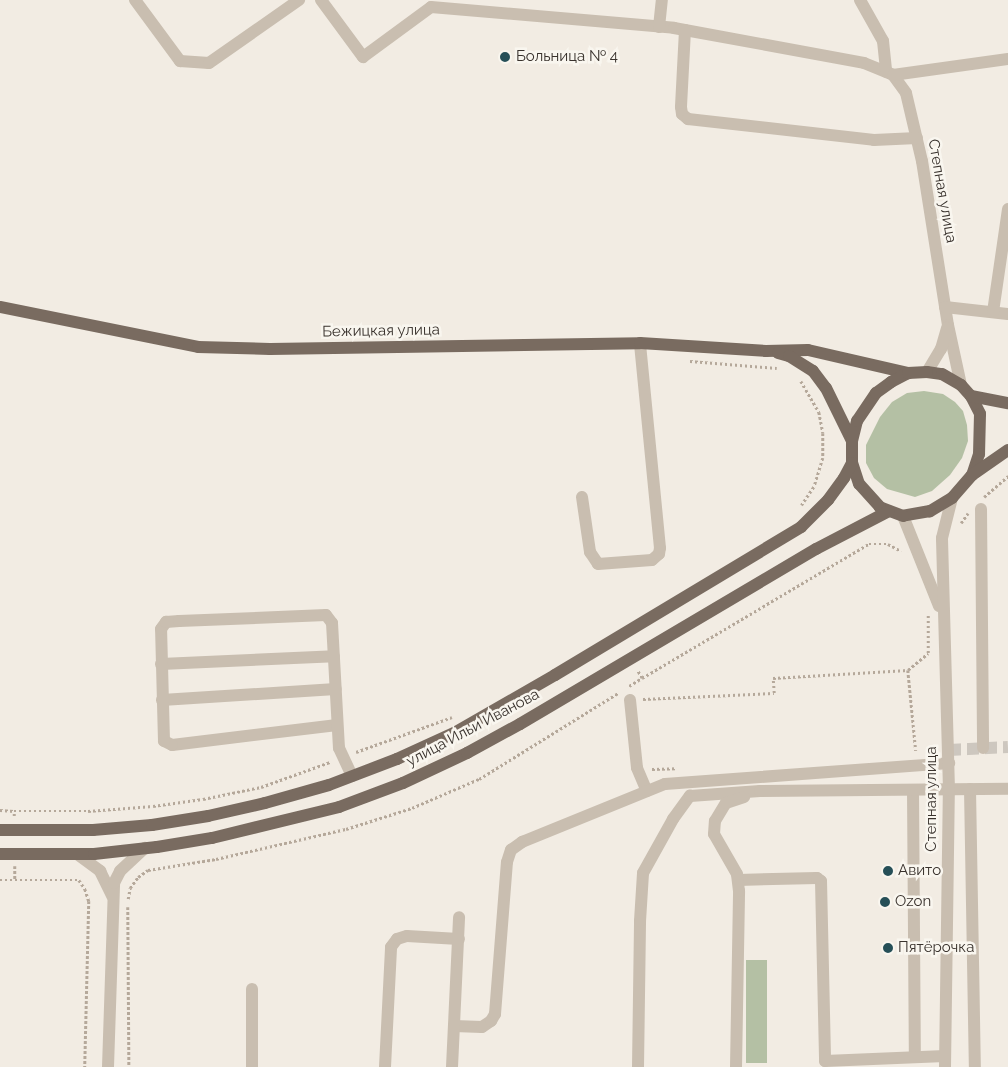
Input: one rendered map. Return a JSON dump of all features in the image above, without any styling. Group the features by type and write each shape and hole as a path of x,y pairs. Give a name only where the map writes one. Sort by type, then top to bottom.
{"main road":[{"name":"Бежицкая улица","path":"0,307 198,346 270,349 640,343 766,351"},
{"path":"766,351 808,350 908,373 927,372 942,374 961,385 971,396 980,414 981,436 979,454 972,475"},
{"path":"766,351 789,356 813,371 826,388 852,441"},
{"path":"908,373 876,393 857,421 852,441 852,463 860,484 869,496 889,511 902,516 930,511 952,498 972,475 1008,450"},
{"path":"971,396 1008,403"},
{"name":"улица Ильи Иванова","path":"0,830 93,830 152,825 265,803 352,776 397,759 456,732 746,562 802,527 828,500 852,463"},
{"name":"улица Ильи Иванова","path":"0,854 77,854 145,848 212,838 272,825 339,807 403,783 467,753 520,724 816,549 889,511"}],"street":[{"path":"134,0 180,61 209,63 298,0"},
{"path":"321,0 362,56 428,4 685,30 864,63 889,73 1008,59"},
{"path":"659,27 662,0"},
{"path":"860,0 883,41 889,73"},
{"path":"685,30 682,114 688,119 874,140 917,138"},
{"name":"Степная улица","path":"889,73 906,93 917,138 948,325 961,385"},
{"path":"992,312 1008,209"},
{"path":"945,307 1008,314"},
{"path":"927,372 942,349 948,325"},
{"path":"582,497 590,552 598,564 652,560 659,554 660,548 640,343"},
{"name":"Степная улица","path":"945,1062 949,763 942,538 952,498"},
{"path":"977,507 983,748"},
{"path":"902,516 932,584 944,624"},
{"path":"337,725 172,745 164,740 161,629 166,622 326,616 332,623 339,748 352,776"},
{"path":"161,664 334,656"},
{"path":"162,700 336,689"},
{"path":"635,700 637,768 648,791"},
{"path":"454,1026 482,1027 491,1021 495,1014 507,862 512,850 522,842 665,784 949,763"},
{"path":"638,1067 640,921 643,873 673,819 690,796 760,791 1008,789"},
{"path":"912,790 915,1056"},
{"path":"970,790 975,1067"},
{"path":"736,1067 738,880 737,874 714,834 715,821 726,803 760,791"},
{"path":"108,1067 114,884 120,871 145,848"},
{"path":"77,854 100,871 113,899"},
{"path":"738,880 817,878 821,881 825,1061 915,1056 945,1062"},
{"path":"452,1067 460,917"},
{"path":"384,1067 391,948 397,939 407,936 458,939"},
{"path":"252,989 252,1067"}],"path":[{"path":"680,361 784,368"},
{"path":"798,377 820,412 823,434 823,458 814,487 801,506"},
{"path":"960,524 1008,476"},
{"path":"642,678 869,544 888,544 899,548 904,555"},
{"path":"635,700 774,692 773,678 908,670 928,653 927,606"},
{"path":"929,631 944,624"},
{"path":"908,670 917,765"},
{"path":"648,764 652,769 682,768"},
{"path":"0,810 14,811"},
{"path":"0,880 78,880 86,889 89,900 85,1067"}],"green space":[{"path":"924,391 943,394 955,402 963,411 967,425 968,441 962,458 950,475 932,491 915,497 887,489 874,478 866,463 866,445 880,417 892,402 907,393"},
{"path":"746,960 767,960 767,1063 746,1063"}],"tunnel":[{"path":"949,750 1008,747"}],"place":[{"name":"Больница № 4","path":"505,57"},
{"name":"Авито","path":"888,871"},
{"name":"Ozon","path":"885,902"},
{"name":"Пятёрочка","path":"888,948"}]}
